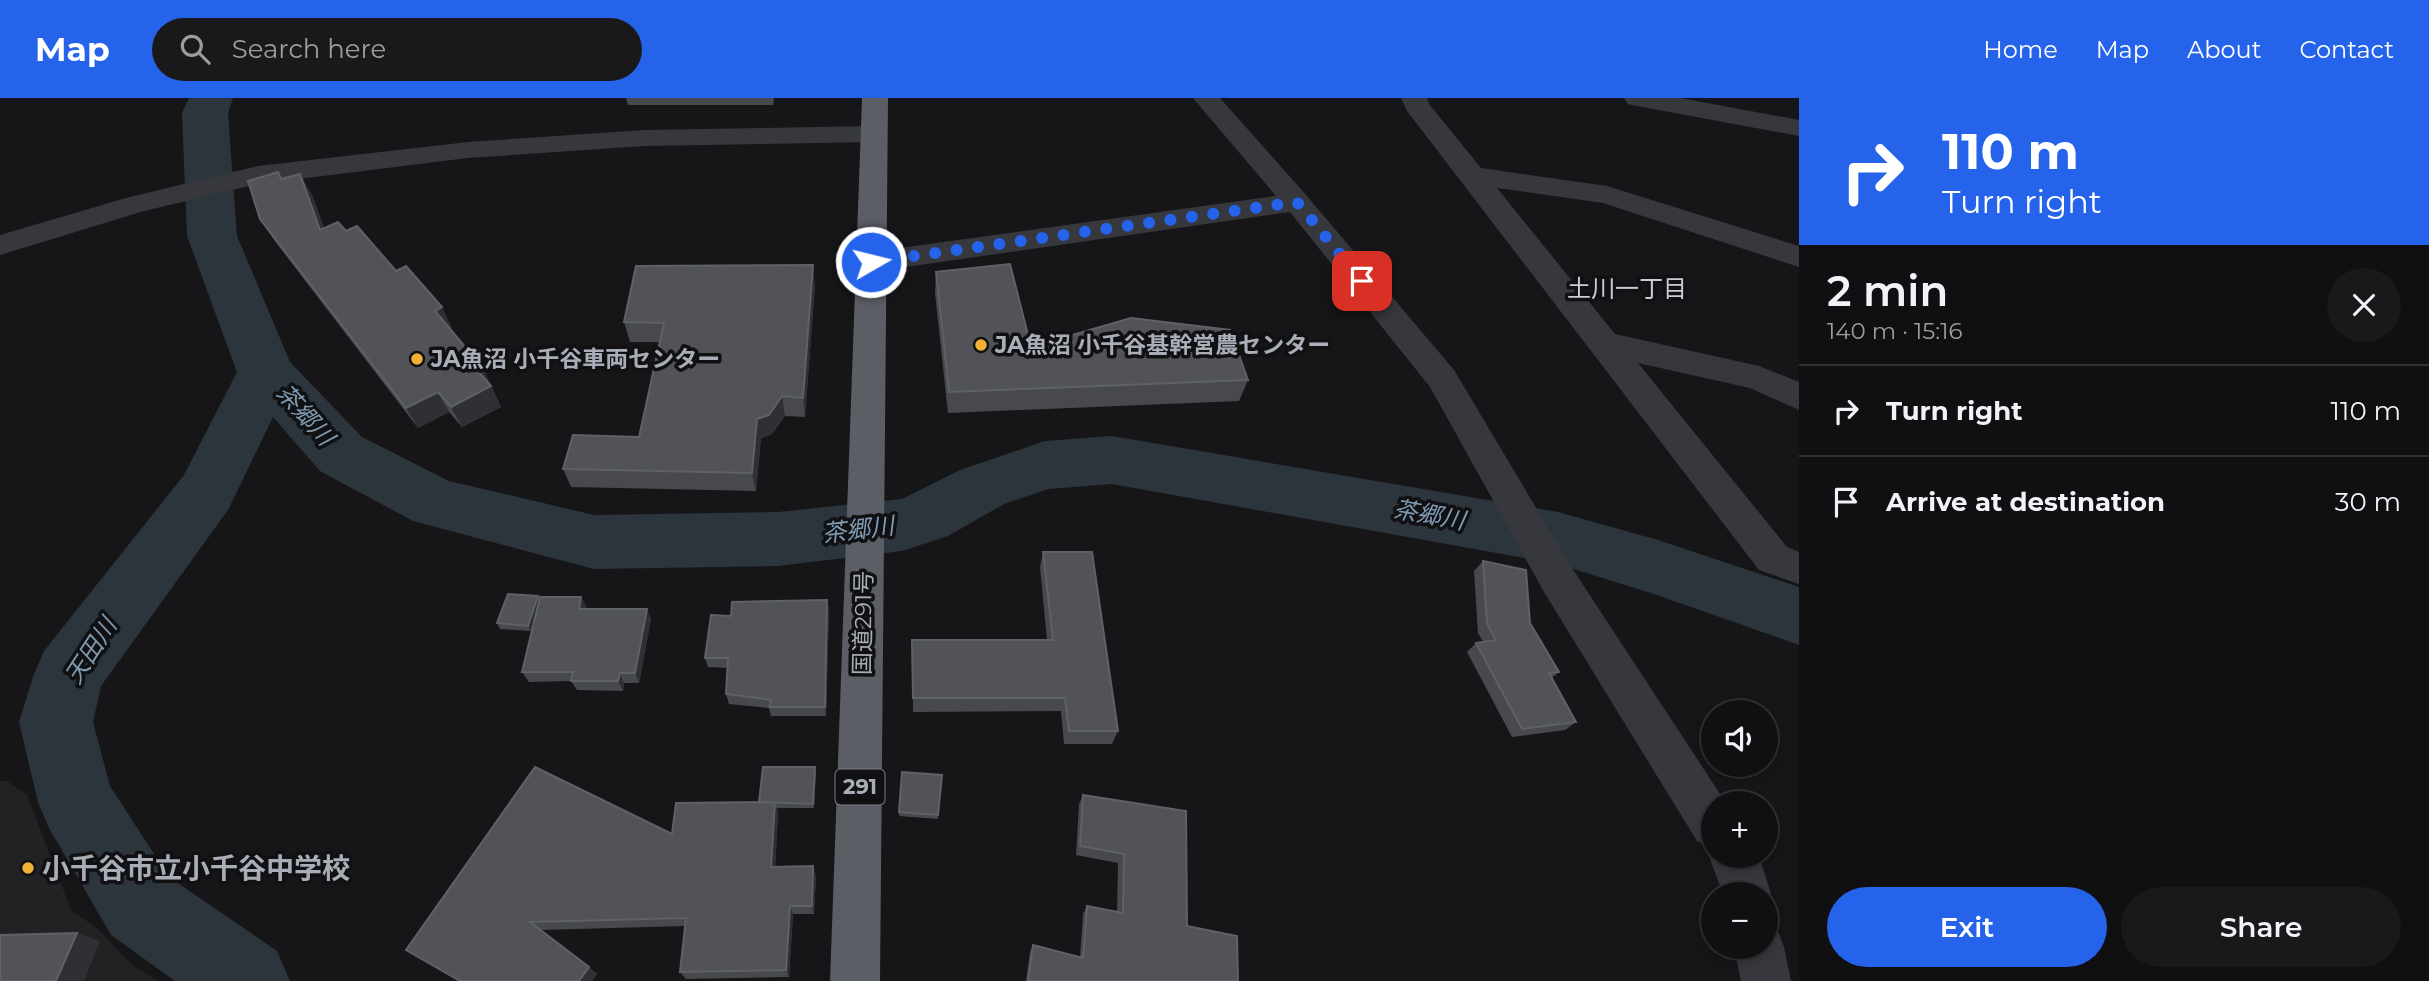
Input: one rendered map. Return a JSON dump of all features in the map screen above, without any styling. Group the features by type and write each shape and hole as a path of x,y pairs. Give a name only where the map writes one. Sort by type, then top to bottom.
{"highway":[{"name":"国道291号","path":"855,981 875,98"}],"street":[{"path":"1206,98 1297,202 1442,379 1513,507 1701,806"},
{"path":"1413,98 1469,175 1773,559 1799,568"},
{"path":"1637,98 1666,106 1799,128"},
{"path":"0,245 136,204 258,176 468,150 644,138 873,134"},
{"path":"1469,175 1607,195 1799,257"},
{"path":"871,262 1297,202"},
{"path":"1602,343 1759,378 1799,397"},
{"path":"1761,959 1766,981"}],"shaded area":[{"name":"小千谷市立小千谷中学校","path":"0,781 7,781 27,795 71,910 98,929 132,965 158,981 0,981"}],"building":[{"name":"JA魚沼 小千谷車両センター","path":"278,172 281,179 300,174 320,230 338,222 346,231 357,226 396,271 406,266 442,307 435,311 482,367 477,370 491,386 451,407 438,392 406,408 260,219 248,181"},
{"name":"JA魚沼 小千谷基幹営農センター","path":"1010,264 1029,339 1062,338 1131,318 1230,330 1248,380 949,392 936,272"},
{"path":"813,265 803,398 782,396 769,415 757,419 752,473 563,469 573,435 639,437 664,323 624,322 636,266"},
{"path":"1043,552 1092,552 1118,731 1069,731 1065,698 913,698 912,640 1053,640"},
{"path":"1483,561 1526,570 1530,623 1559,672 1549,673 1576,722 1522,729 1476,643 1496,640 1487,624"},
{"path":"508,594 538,596 528,626 497,623"},
{"path":"540,597 581,597 579,609 647,609 635,673 620,673 618,681 571,681 573,672 522,672"},
{"path":"827,600 825,707 769,707 771,700 726,694 728,658 705,658 711,615 731,616 732,602"},
{"path":"535,767 672,834 676,803 775,802 771,867 813,866 812,906 790,906 786,970 680,972 686,918 530,922 589,967 579,981 460,981 406,950"},
{"path":"763,767 815,767 813,804 759,802"},
{"path":"902,772 942,775 938,815 899,812"},
{"path":"1083,795 1186,811 1187,926 1237,936 1238,981 1028,981 1033,945 1083,958 1087,906 1123,913 1124,854 1080,846"},
{"path":"77,933 56,981 0,981 0,935"}],"waterway":[{"name":"茶郷川","path":"211,98 205,113 212,236 266,372"},
{"name":"天田川","path":"247,981 140,906 76,802 56,722 69,674 206,492 266,372"},
{"name":"茶郷川","path":"266,372 341,454 435,503 594,542 778,539 902,525 925,518 982,487 1045,465 1112,460 1558,538 1658,568 1799,616"}],"place":[{"name":"JA魚沼 小千谷基幹営農センター","path":"981,345"},
{"name":"JA魚沼 小千谷車両センター","path":"417,359"},
{"name":"小千谷市立小千谷中学校","path":"28,868"}],"district":[{"name":"土川一丁目","path":"1627,289"}],"route":[{"path":"871,262 1297,202 1362,281"}]}
